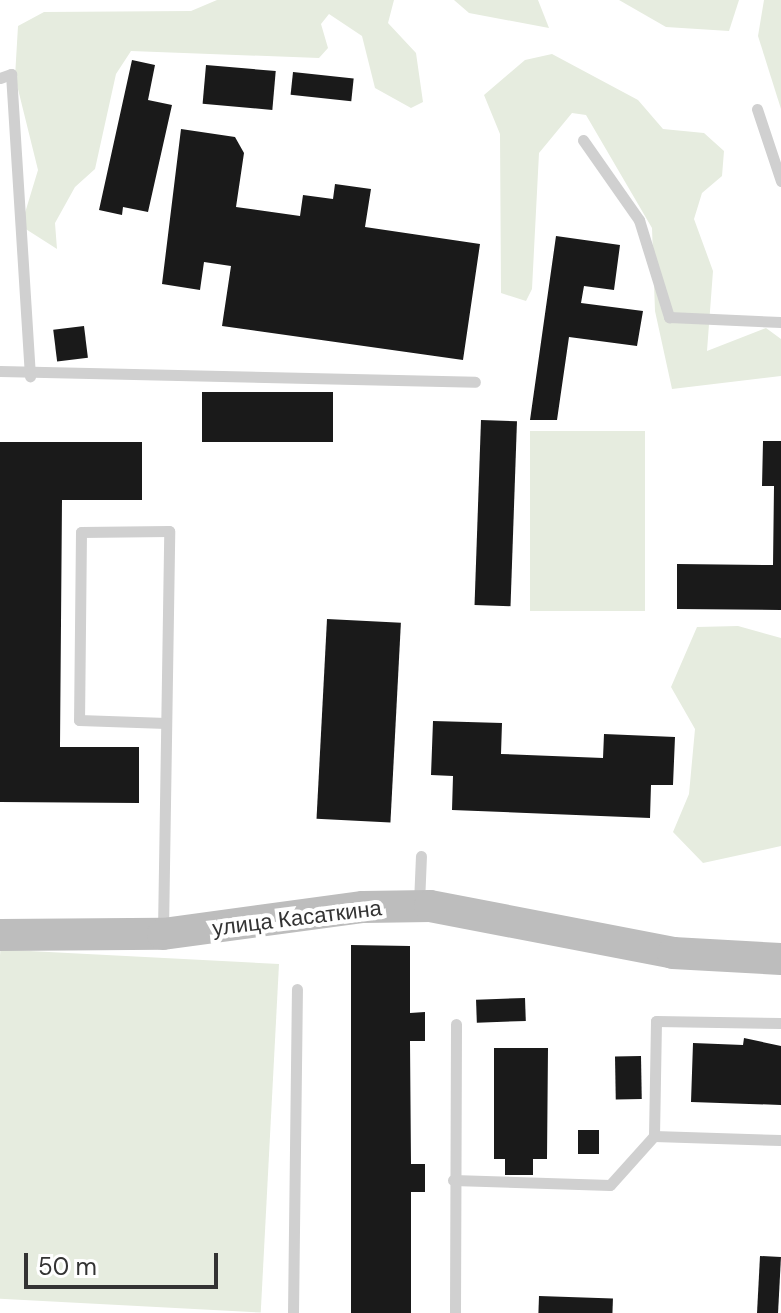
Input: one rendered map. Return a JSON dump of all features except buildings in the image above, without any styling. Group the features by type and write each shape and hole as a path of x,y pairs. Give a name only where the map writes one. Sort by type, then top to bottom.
{"street":[{"name":"улица Касаткина","path":"0,935 163,934 419,906 673,953 781,959"}],"lane":[{"path":"0,78 11,74 30,376"},
{"path":"757,109 781,181"},
{"path":"583,140 639,220 669,317 781,322"},
{"path":"0,371 30,376 475,382"},
{"path":"163,934 169,531 81,532 79,720 166,723"},
{"path":"419,906 421,856"},
{"path":"293,1313 297,989"},
{"path":"453,1180 610,1185 654,1136 656,1021 781,1023"},
{"path":"455,1313 453,1180 456,1024"},
{"path":"654,1136 781,1140"}],"shaded area":[{"path":"217,0 394,0 388,23 416,53 423,102 411,108 375,88 362,36 329,14 321,24 328,48 319,58 131,51 116,74 95,169 75,187 55,223 57,249 21,226 38,170 15,77 18,26 44,12 191,11"},
{"path":"454,0 538,0 549,28 469,13"},
{"path":"619,0 739,0 729,31 666,27"},
{"path":"764,0 781,0 781,109 758,36"},
{"path":"552,54 638,100 663,129 704,133 724,151 722,176 702,193 694,219 713,271 707,351 766,328 781,339 781,376 672,389 655,311 652,228 586,115 572,113 539,153 532,289 526,301 501,293 500,134 484,95 525,60"},
{"path":"530,431 645,431 645,611 530,611"},
{"path":"738,626 781,638 781,846 703,863 673,832 689,794 695,729 671,687 697,627"},
{"path":"0,949 279,964 261,1313 0,1299"}]}
